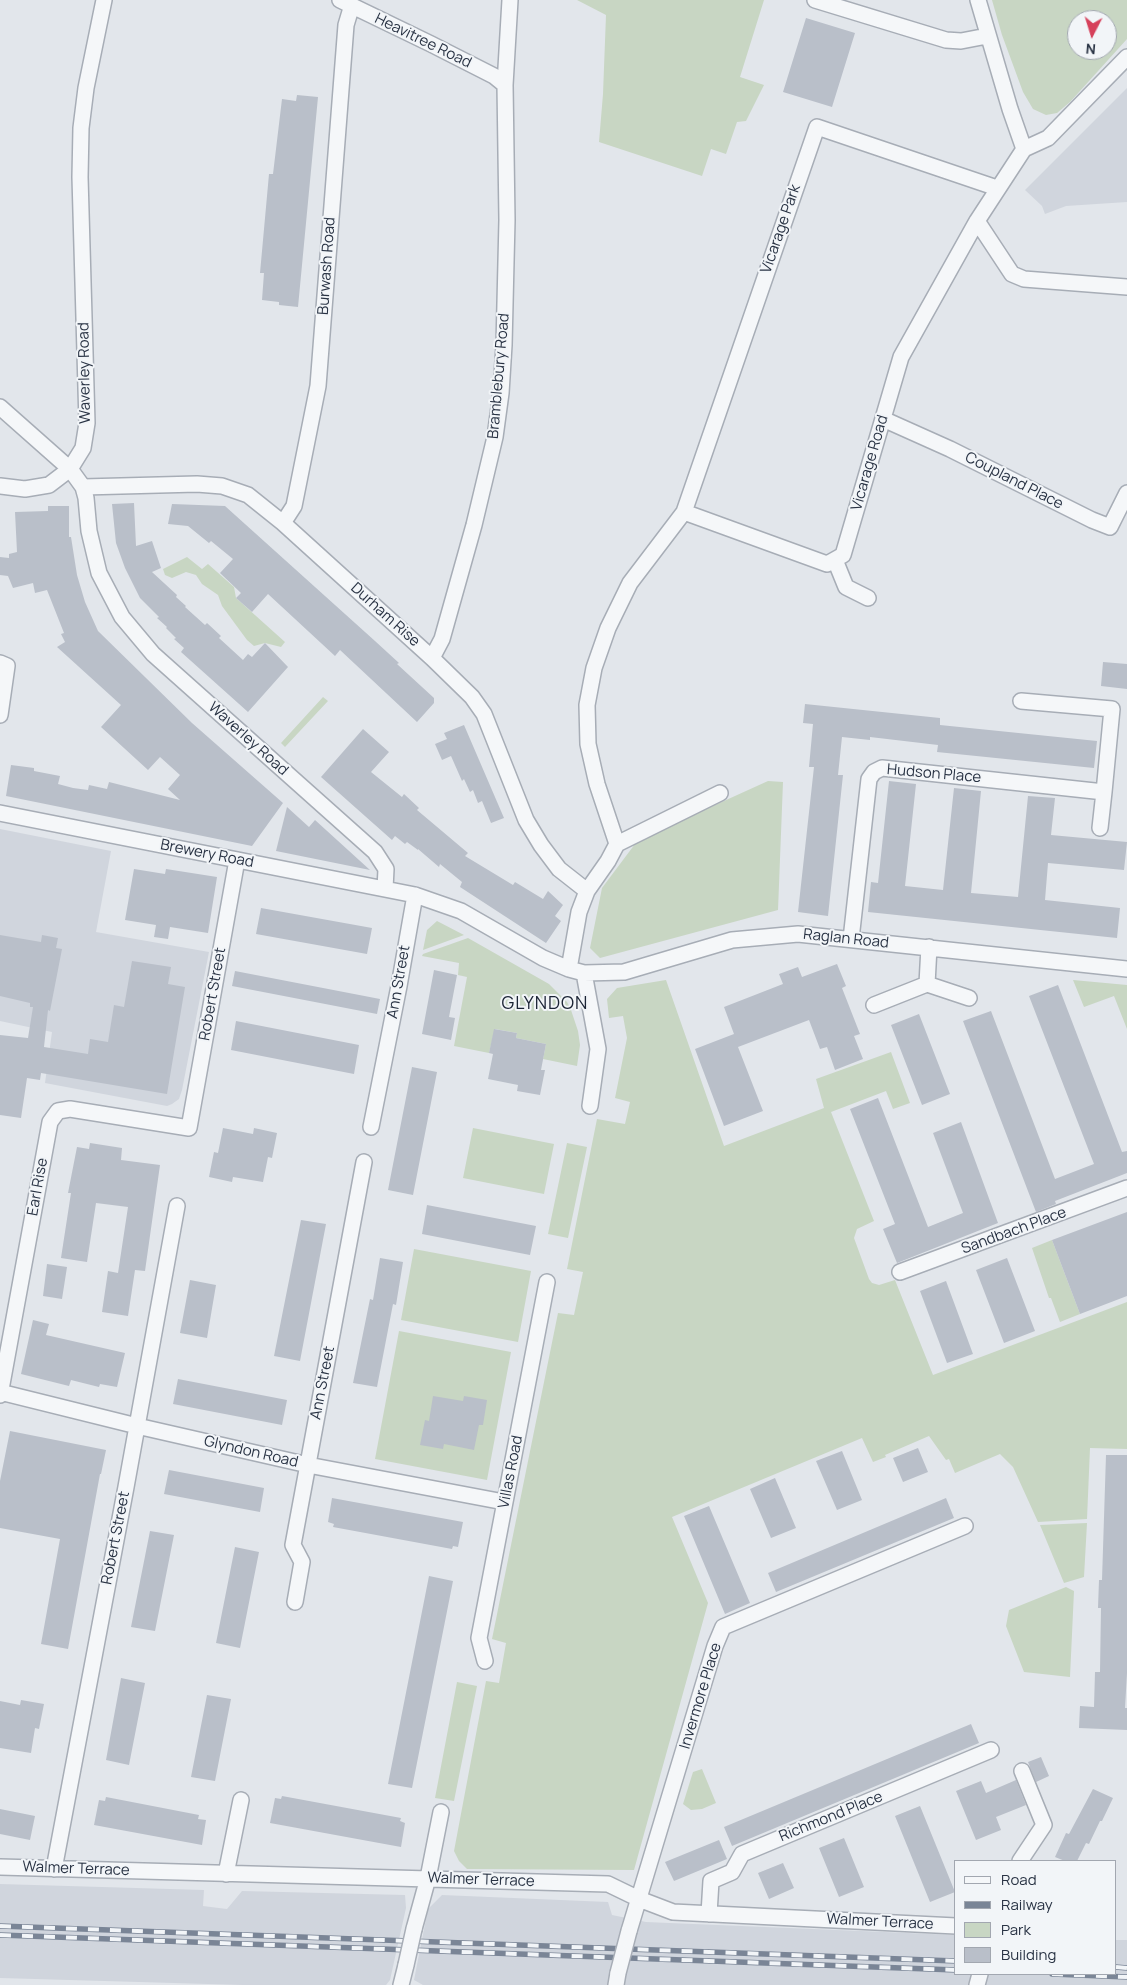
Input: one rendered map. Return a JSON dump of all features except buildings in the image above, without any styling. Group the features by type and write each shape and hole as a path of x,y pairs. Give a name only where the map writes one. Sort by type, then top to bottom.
{"street":[{"name":"Waverley Road","path":"104,0 86,88 81,128 80,177 87,422 83,448 70,469 83,487 93,550 99,573 122,617 153,654 376,852 386,869 385,889"},
{"name":"Bramblebury Road","path":"432,658 442,639 474,525 495,437 501,393 505,335 507,220 505,85 510,0"},
{"path":"815,0 946,40 961,41 987,36"},
{"path":"978,0 987,36 1024,149 1048,138 1127,57"},
{"name":"Heavitree Road","path":"346,3 494,76 505,85"},
{"name":"Burwash Road","path":"283,523 294,506 318,386 346,3"},
{"name":"Vicarage Park","path":"684,512 817,127 998,188"},
{"name":"Vicarage Road","path":"835,560 843,555 901,357 977,221 1024,149"},
{"path":"977,221 1012,274 1024,279 1127,287"},
{"path":"0,407 70,469 49,485 25,489 0,486"},
{"name":"Coupland Place","path":"883,419 950,449 1092,520 1110,527 1127,493"},
{"name":"Durham Rise","path":"83,487 197,484 222,486 248,495 283,523 432,658 472,697 484,714 526,820 541,845 559,869 586,891"},
{"path":"617,844 597,784 588,744 587,706 594,668 608,628 630,583 684,512 827,564 835,560 846,587 868,598"},
{"path":"0,663 7,666 0,714"},
{"path":"1020,701 1112,709 1100,828"},
{"name":"Hudson Place","path":"851,939 869,779 874,772 882,768 1104,792"},
{"path":"415,895 461,911 543,958 569,969 579,912 586,891 608,861 617,844 720,793"},
{"name":"Brewery Road","path":"0,813 415,895"},
{"name":"Robert Street","path":"189,1128 237,860"},
{"name":"Ann Street","path":"371,1127 415,895"},
{"name":"Raglan Road","path":"569,969 584,974 624,972 732,940 798,934 1127,969"},
{"path":"927,984 929,948"},
{"path":"584,974 598,1049 590,1106"},
{"path":"874,1005 927,984 969,998"},
{"name":"Earl Rise","path":"0,1393 50,1122 58,1111 70,1109 189,1128"},
{"name":"Ann Street","path":"295,1602 302,1562 293,1545 364,1162"},
{"name":"Sandbach Place","path":"900,1272 1127,1188"},
{"name":"Robert Street","path":"54,1869 177,1206"},
{"name":"Villas Road","path":"485,1661 479,1638 547,1282"},
{"name":"Glyndon Road","path":"0,1393 308,1465 504,1502"},
{"name":"Invermore Place","path":"617,1979 629,1931 715,1646 723,1627 965,1526"},
{"name":"Richmond Place","path":"709,1914 711,1881 732,1872 742,1854 991,1750"},
{"path":"1021,1860 1044,1825 1022,1771"},
{"path":"226,1874 241,1800"},
{"path":"401,1985 428,1878 441,1812"},
{"name":"Walmer Terrace","path":"0,1867 608,1884 639,1899 674,1912 954,1926"}],"shaded area":[{"path":"1127,88 1127,202 1066,206 1045,214 1042,206 1025,190"},
{"path":"0,829 111,851 96,932 209,952 182,1090 179,1099 172,1104 167,1106 45,1083 52,1032 0,1021"},
{"path":"0,1884 204,1890 203,1906 227,1909 242,1891 405,1895 406,1908 390,1980 386,1985 243,1985 0,1978"},
{"path":"442,1895 608,1902 612,1915 646,1922 954,1935 954,1975 1117,1975 1117,1940 1127,1940 1127,1985 423,1985 414,1980 428,1909"}],"green space":[{"path":"577,0 764,0 740,77 764,85 746,121 737,122 726,154 711,149 702,176 599,142 606,15"},
{"path":"992,0 1127,0 1127,39 1117,50 1117,10 1067,10 1067,60 1108,60 1070,102 1057,113 1046,115 1033,109 1023,92 1002,35"},
{"path":"187,557 202,569 208,564 234,587 236,598 285,642 281,647 265,643 254,646 247,640 222,606 218,595 202,584 196,575 186,572 172,578 165,575 163,569"},
{"path":"323,697 328,701 285,747 281,743"},
{"path":"768,781 783,782 778,910 600,958 590,948 602,888 638,840"},
{"path":"437,921 464,935 423,950 427,930"},
{"path":"468,938 549,984 567,1002 578,1031 580,1045 577,1066 543,1059 546,1044 516,1038 517,1033 495,1029 489,1053 454,1046 467,977 458,975 459,963 422,956"},
{"path":"666,980 724,1146 824,1108 816,1079 891,1052 910,1103 893,1109 886,1091 831,1112 874,1221 857,1229 854,1238 869,1279 872,1283 879,1285 895,1280 933,1375 1127,1302 1127,1449 1090,1448 1087,1519 1038,1522 1013,1467 1000,1454 955,1473 949,1459 946,1460 929,1436 873,1462 862,1438 672,1517 708,1603 634,1870 467,1869 459,1861 454,1851 486,1681 499,1683 506,1643 492,1639 558,1313 574,1315 583,1272 567,1269 597,1119 625,1124 630,1102 615,1098 627,1038 623,1016 609,1018 607,999 617,988"},
{"path":"1073,980 1127,985 1127,1029 1114,996 1084,1007"},
{"path":"473,1128 554,1144 544,1194 463,1178"},
{"path":"567,1143 587,1147 568,1238 548,1234"},
{"path":"1052,1240 1080,1314 1060,1322 1051,1298 1049,1298 1032,1248"},
{"path":"414,1249 531,1271 518,1342 401,1320"},
{"path":"399,1331 511,1352 487,1480 375,1459"},
{"path":"1087,1523 1084,1577 1064,1583 1040,1525"},
{"path":"1066,1587 1074,1591 1070,1677 1024,1672 1006,1626 1009,1610"},
{"path":"457,1682 477,1686 454,1801 435,1798"},
{"path":"702,1769 716,1803 702,1809 691,1810 683,1804 693,1772"}],"railway":[{"path":"0,1926 954,1961"},
{"path":"0,1935 954,1970"},
{"path":"1117,1967 1127,1968"},
{"path":"1077,1975 1127,1977"}],"district":[{"name":"GLYNDON","path":"545,1004"}]}
